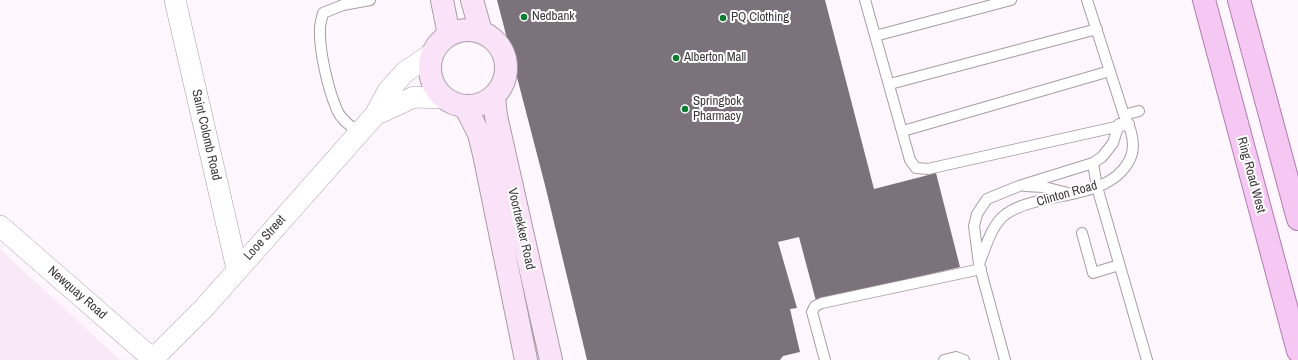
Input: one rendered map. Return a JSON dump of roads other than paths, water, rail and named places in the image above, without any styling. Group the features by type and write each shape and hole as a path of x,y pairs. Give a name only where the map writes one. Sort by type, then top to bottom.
{"main road":[{"path":"442,0 449,35"},
{"path":"472,0 481,32"},
{"name":"Ring Road West","path":"1204,0 1298,351"},
{"path":"1239,0 1298,219"},
{"path":"464,30 481,32 497,43 506,61 505,80 494,97 480,105 465,106 454,104 444,98 434,85 430,69 433,53 439,43 449,35 464,30"},
{"name":"Voortrekker Road","path":"494,97 496,116 551,360"},
{"name":"Voortrekker Road","path":"465,106 479,134 484,154 526,360"}],"street":[{"name":"Saint Colomb Road","path":"175,0 237,269"},
{"name":"Looe Street","path":"153,360 204,308 375,115 388,92 405,72 433,53"},
{"name":"Looe Street","path":"375,115 414,97 444,98"},
{"name":"Newquay Road","path":"0,226 153,360"}],"lane":[{"path":"358,133 343,120 337,111 328,80 321,43 320,27 323,13 331,9 370,0"},
{"path":"865,0 890,84 910,160 916,168 928,169 1116,128"},
{"path":"875,36 1011,0"},
{"name":"Clinton Road","path":"980,267 993,229 1005,215 1018,207 1097,187 1119,174 1131,157 1134,146 1088,0"},
{"path":"890,84 1097,29"},
{"path":"903,131 1110,71"},
{"path":"1126,119 1139,111"},
{"name":"Clinton Road","path":"1005,360 980,267 974,226 977,214 988,199 1019,186 1093,163 1102,157 1113,143 1116,128 1126,119"},
{"path":"1093,163 1097,187 1147,360"},
{"path":"1019,186 1044,187 1070,194"},
{"path":"1082,233 1093,273 1119,265"},
{"path":"825,360 812,312 815,306 822,303 980,267"},
{"path":"944,360 956,357 964,360"}],"place":[{"name":"Nedbank","path":"524,17"},
{"name":"PQ Clothing","path":"723,18"},
{"name":"Alberton Mall","path":"676,58"},
{"name":"Springbok Pharmacy","path":"685,109"}]}
